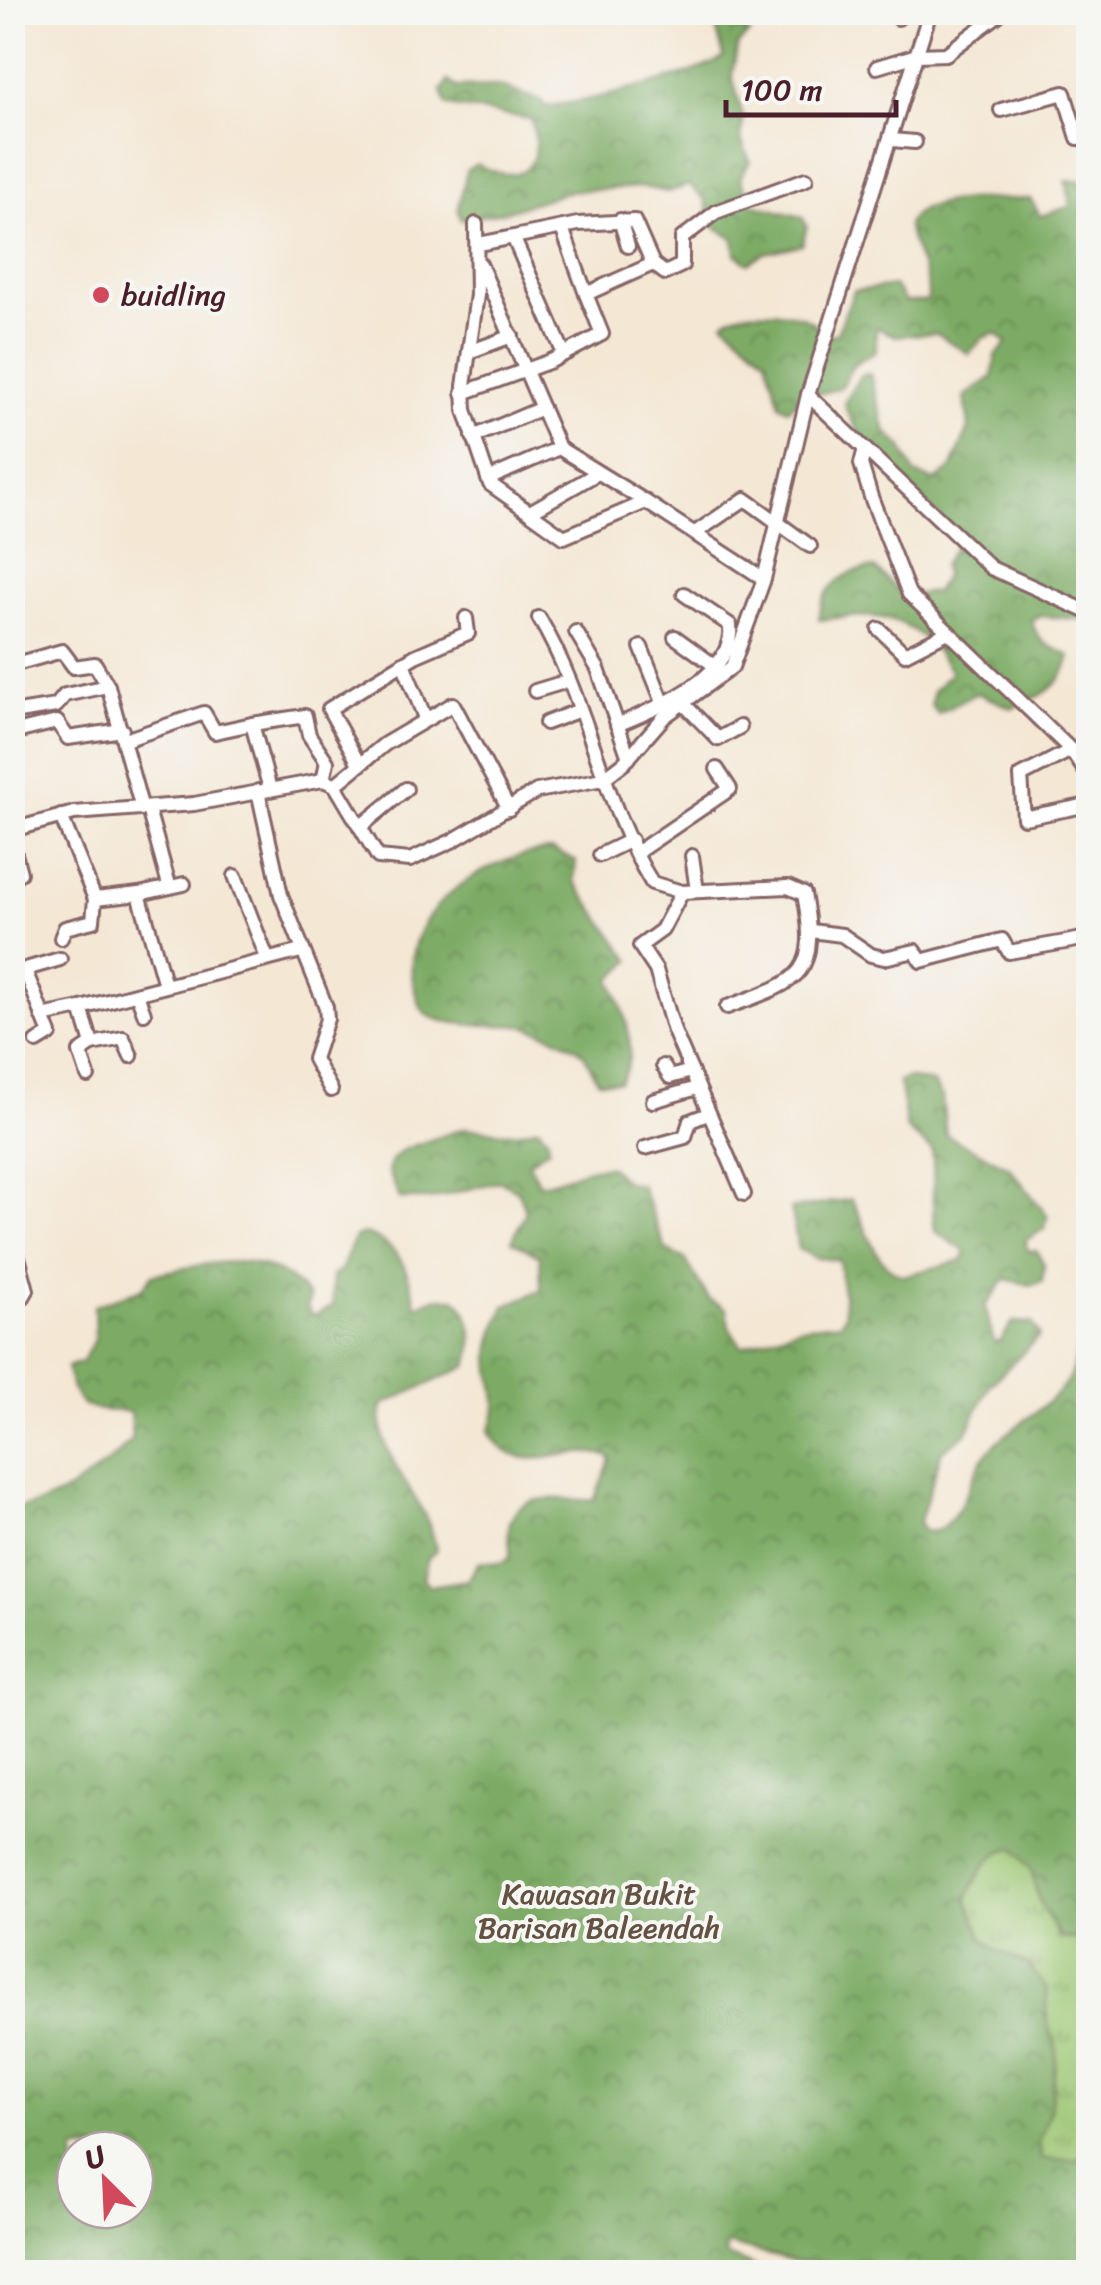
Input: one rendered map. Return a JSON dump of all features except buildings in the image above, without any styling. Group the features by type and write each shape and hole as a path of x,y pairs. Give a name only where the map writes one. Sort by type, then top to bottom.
{"street":[{"path":"305,716 309,736 327,762 329,782 378,858 410,860 543,789 603,779 629,758 658,722 732,667 764,579 808,395 930,12"},
{"path":"1079,12 1088,28"},
{"path":"877,67 917,55 946,54 998,14"},
{"path":"1001,110 1064,93 1078,138 1085,136 1088,143"},
{"path":"892,140 915,142"},
{"path":"479,244 620,220 639,224 654,264 662,273 682,265 682,238 716,212 806,179"},
{"path":"620,220 628,246"},
{"path":"476,224 479,262 463,393 488,480 564,537 646,502"},
{"path":"463,393 564,354 603,333 562,228"},
{"path":"514,239 564,354"},
{"path":"479,262 559,448 764,579"},
{"path":"586,294 654,264"},
{"path":"468,352 512,336"},
{"path":"808,395 991,568 1088,612"},
{"path":"473,437 542,408"},
{"path":"488,480 559,448"},
{"path":"864,452 861,464 909,594 1071,750 1088,775"},
{"path":"530,512 596,474"},
{"path":"694,533 741,499 778,519 810,546"},
{"path":"617,726 664,702 715,666 726,651 730,625 684,594"},
{"path":"12,733 57,722 68,738 124,735 204,713 215,732 305,716 329,709 402,663 468,633 466,618"},
{"path":"539,618 566,666 603,779 652,883 682,892 796,888 804,894 811,932 800,974 787,985 727,1008"},
{"path":"879,629 905,654 948,632"},
{"path":"576,632 589,649 629,758"},
{"path":"676,638 715,666"},
{"path":"641,647 664,702"},
{"path":"12,664 62,651 74,667 95,664 108,686 169,884"},
{"path":"402,663 425,718"},
{"path":"536,691 568,681"},
{"path":"12,713 56,706 68,694 108,686"},
{"path":"683,703 718,739 740,727"},
{"path":"12,830 61,816 145,809 329,782 425,718 454,704 509,809"},
{"path":"329,709 359,764"},
{"path":"546,723 580,710"},
{"path":"252,724 281,894 326,1007 314,1059 331,1090"},
{"path":"1071,750 1021,776 1024,818 1088,805"},
{"path":"600,855 634,846 730,789 718,769"},
{"path":"360,827 406,790"},
{"path":"61,816 95,900 93,921 65,928 61,938"},
{"path":"12,842 20,874"},
{"path":"692,856 697,891"},
{"path":"234,876 266,958"},
{"path":"95,900 184,884"},
{"path":"682,892 662,930 640,946 656,970 697,1088 744,1194"},
{"path":"140,894 166,985"},
{"path":"811,932 831,937 842,934 871,955 884,958 915,951 922,961 1002,940 1009,952 1088,938"},
{"path":"42,1016 301,951"},
{"path":"37,1042 50,1034 19,971 60,959"},
{"path":"138,994 144,1013"},
{"path":"80,1008 92,1044"},
{"path":"88,1076 80,1052 92,1044 123,1038 131,1056"},
{"path":"663,1066 670,1077 691,1072"},
{"path":"653,1100 697,1088"},
{"path":"645,1148 686,1137 690,1121 708,1114"},
{"path":"12,1234 27,1290 24,1297 12,1300"}],"green space":[{"path":"730,20 750,33 738,44 732,75 743,117 741,140 750,161 740,178 752,204 802,217 807,226 802,245 765,253 748,263 736,254 734,239 712,225 705,199 689,185 668,192 643,187 570,191 507,211 461,220 458,210 467,170 477,164 493,171 518,173 532,161 535,136 531,119 447,106 442,91 448,81 457,87 499,86 542,101 543,106 609,95 689,72 724,57 716,28"},
{"path":"1079,180 1088,190 1088,620 1041,616 1032,622 1043,641 1070,656 1056,684 1040,695 1012,708 977,693 938,714 931,706 933,691 951,672 923,638 894,621 878,617 819,620 824,599 835,583 863,570 875,568 903,596 935,592 944,577 943,565 962,536 879,459 844,403 860,376 870,374 886,432 901,446 915,474 935,481 951,469 969,428 965,396 992,377 996,356 1007,342 995,333 983,338 969,354 936,333 895,336 876,327 876,351 854,364 840,388 800,399 788,409 780,405 766,358 724,322 750,312 783,313 807,319 836,335 854,291 894,286 905,302 927,301 927,284 907,225 915,215 962,200 1031,199 1040,216 1071,206 1066,181"},
{"path":"552,850 576,861 574,881 631,961 611,979 630,1044 626,1070 619,1082 599,1081 582,1052 550,1035 521,1026 442,1021 424,1012 416,994 412,975 414,950 422,927 437,906 479,873 528,854"},
{"name":"Kawasan Bukit Barisan Baleendah","path":"908,1078 933,1083 942,1097 946,1135 1009,1167 1048,1216 1044,1229 1026,1240 1027,1250 1037,1251 1044,1265 1042,1282 1031,1285 1005,1279 985,1307 994,1342 1000,1342 1013,1322 1032,1323 1040,1336 989,1386 966,1434 942,1451 919,1524 925,1531 934,1532 953,1517 985,1456 1067,1382 1080,1336 1088,1324 1088,1940 1060,1937 1039,1901 1031,1869 1013,1848 990,1859 967,1898 982,1938 998,1951 1029,1965 1047,1990 1047,2024 1057,2049 1050,2110 1039,2141 1041,2159 1077,2160 1088,2149 1088,2272 891,2272 850,2264 796,2262 726,2244 726,2256 770,2272 13,2272 13,1508 62,1494 93,1474 132,1440 130,1412 86,1406 71,1383 67,1367 82,1362 95,1338 94,1306 142,1289 152,1275 236,1262 274,1270 292,1281 309,1297 307,1308 313,1316 333,1306 332,1276 341,1270 355,1237 364,1234 386,1245 401,1261 416,1306 435,1298 455,1298 470,1321 472,1348 468,1366 382,1405 381,1425 394,1462 432,1532 436,1551 428,1558 423,1579 430,1586 468,1580 479,1562 500,1563 509,1559 509,1527 522,1506 545,1499 594,1500 611,1458 595,1453 545,1458 514,1456 489,1431 496,1404 490,1353 497,1326 505,1306 541,1290 540,1256 512,1241 526,1211 518,1191 500,1181 431,1199 400,1199 388,1171 390,1162 404,1149 465,1128 516,1133 538,1127 548,1138 549,1148 529,1162 539,1184 592,1168 610,1167 626,1182 641,1185 666,1250 685,1259 709,1299 727,1309 729,1327 742,1347 799,1327 840,1323 845,1315 839,1260 816,1258 798,1249 791,1209 851,1199 878,1254 903,1276 963,1260 966,1252 935,1231 932,1150 907,1130 899,1082"},
{"path":"1013,1848 1031,1868 1039,1901 1059,1937 1088,1940 1088,2027 1082,2037 1088,2039 1088,2058 1083,2064 1088,2149 1077,2160 1041,2159 1039,2141 1050,2110 1057,2049 1047,2024 1047,1990 1029,1965 998,1951 982,1938 967,1898 990,1859"}],"place":[{"name":"buidling","path":"101,295"}]}
